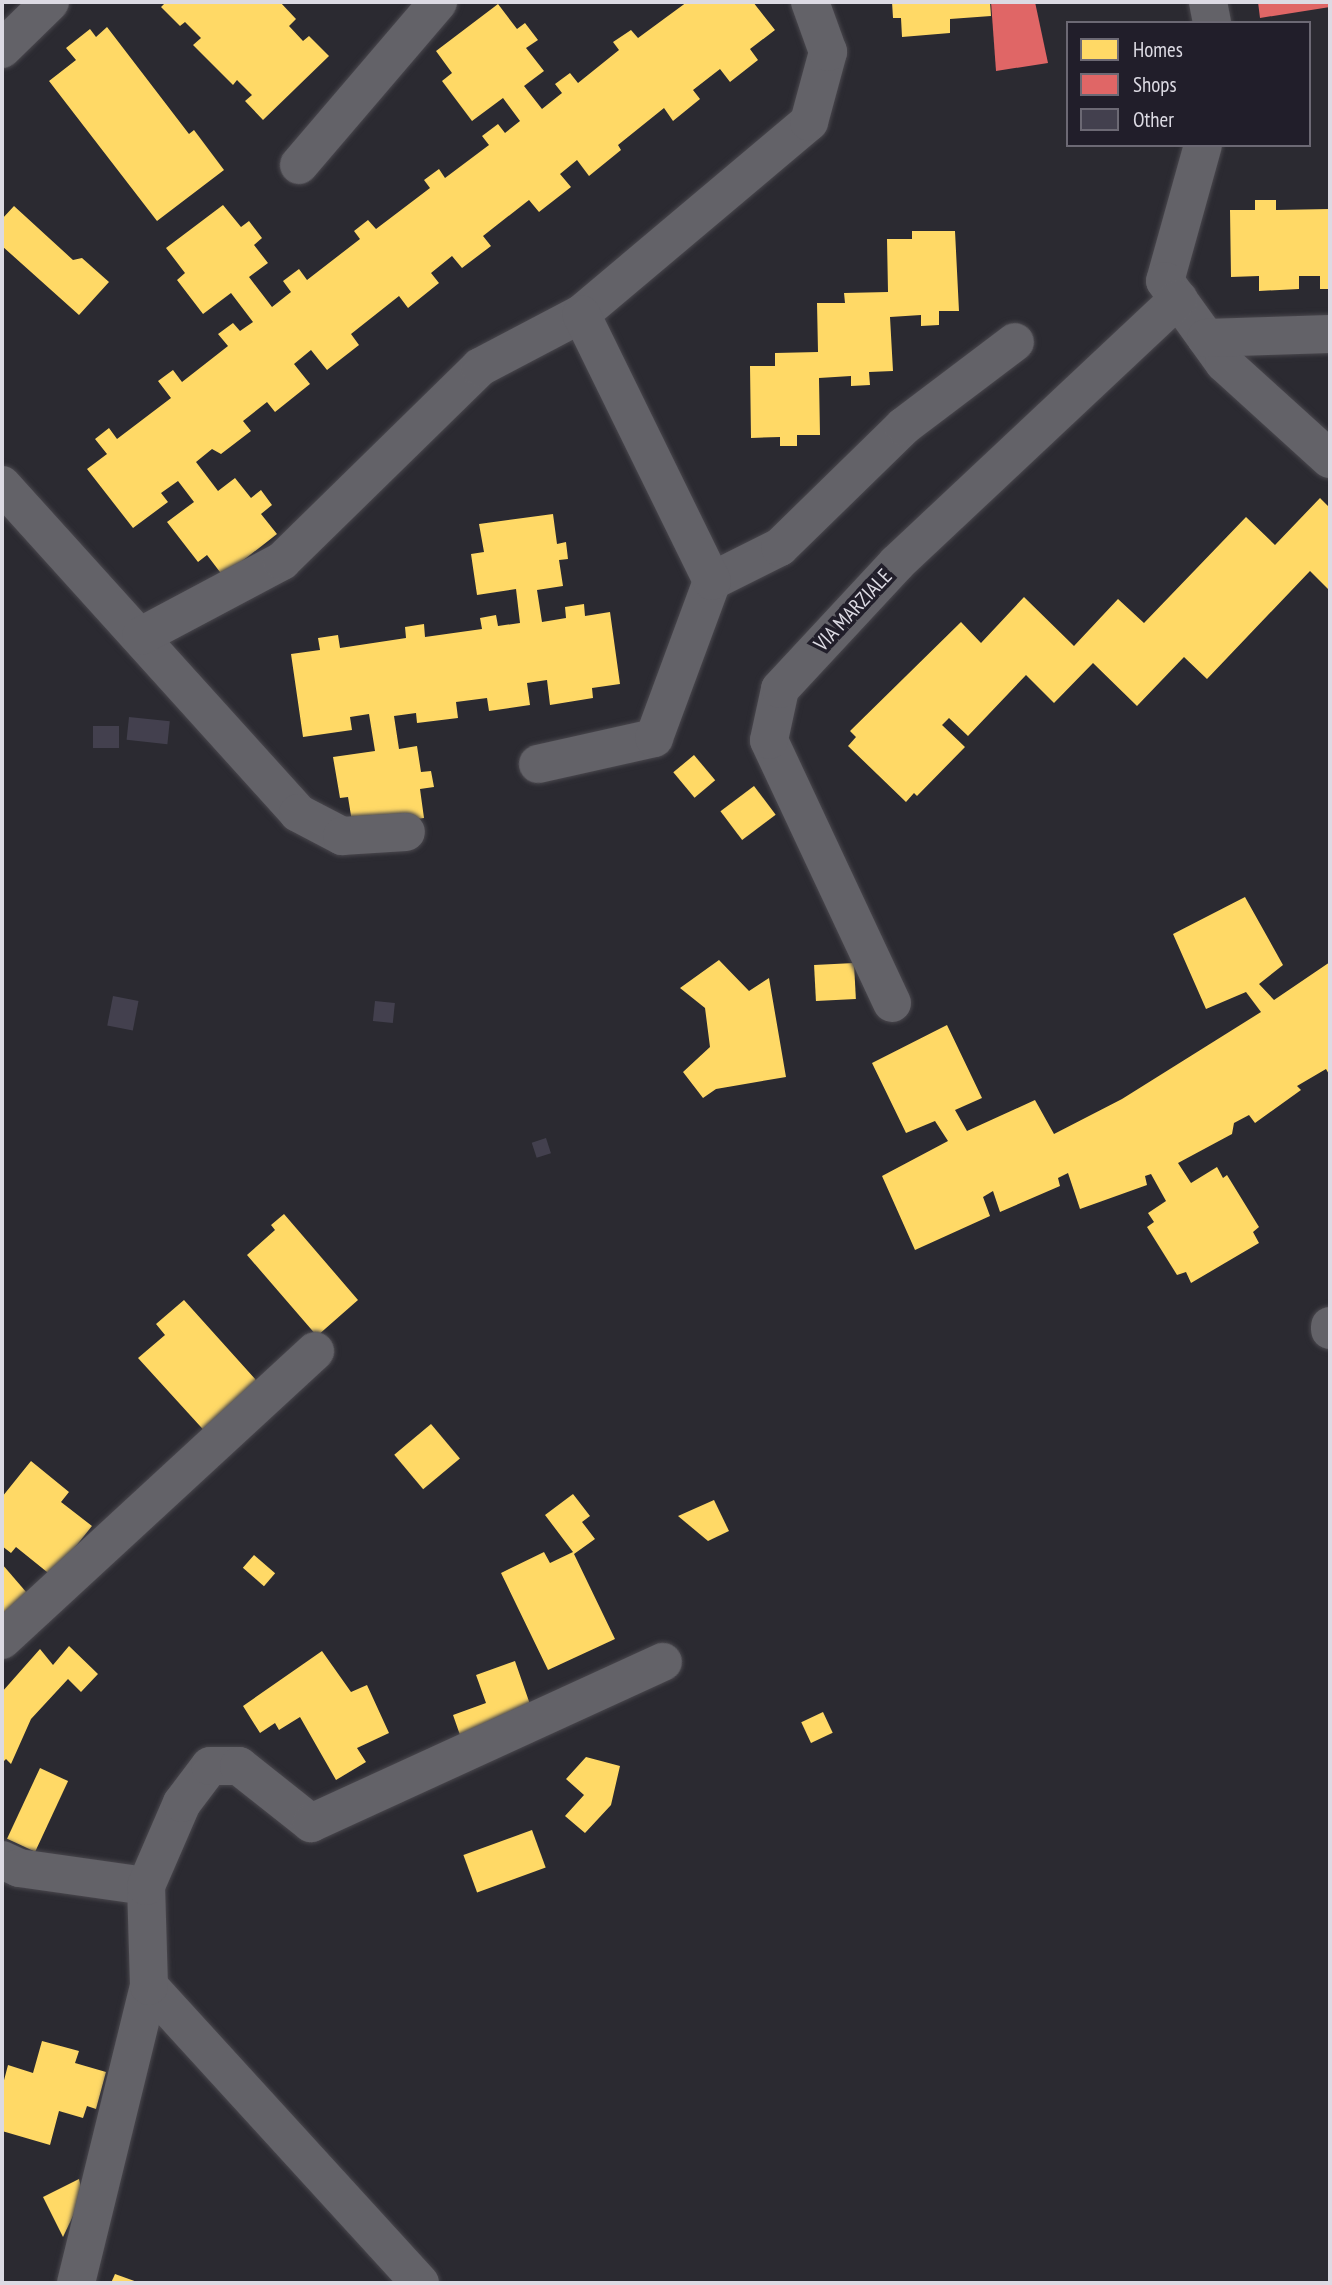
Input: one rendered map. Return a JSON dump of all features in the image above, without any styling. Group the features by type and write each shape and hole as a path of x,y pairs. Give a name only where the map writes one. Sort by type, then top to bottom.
{"street":[{"path":"2,50 50,2"},
{"path":"299,165 438,2"},
{"path":"141,636 282,561 480,367 581,314 809,122 828,52 810,2"},
{"path":"1208,2 1212,21"},
{"path":"1202,147 1165,281 1224,363 1330,459"},
{"name":"VIA MARZIALE","path":"892,1003 769,740 780,689 897,563 1178,299"},
{"path":"581,314 712,581"},
{"path":"1206,338 1330,334"},
{"path":"538,764 654,738 712,581 780,547 904,426 1015,342"},
{"path":"2,485 298,813 342,836 406,832"},
{"path":"2,1640 316,1351"},
{"path":"76,2283 149,1986 146,1886 182,1804 210,1766 239,1766 311,1823 663,1662"},
{"path":"2,1860 19,1868 146,1886"},
{"path":"149,1986 420,2283"}],"building: Homes":[{"path":"166,2 280,2 296,19 289,26 303,41 309,36 329,56 263,120 245,101 252,95 237,80 233,85 193,45 201,38 185,22 180,26 161,7"},
{"path":"687,2 753,2 775,30 750,49 758,60 730,82 720,69 693,90 700,99 673,121 664,108 618,145 621,150 589,176 577,160 560,174 571,187 539,212 529,200 483,236 491,246 462,268 452,256 431,273 439,283 408,308 399,296 351,334 359,345 327,370 311,350 294,364 310,384 275,412 267,402 243,421 251,431 221,454 212,449 196,462 218,491 235,478 251,498 261,490 272,505 261,514 277,534 223,576 207,555 198,562 167,522 194,502 178,481 161,493 168,502 133,528 87,469 107,454 95,439 109,428 117,439 171,398 158,381 173,370 182,382 228,346 218,334 233,323 240,331 253,322 231,293 203,314 177,280 185,273 166,248 223,205 241,227 249,221 262,238 254,245 268,263 249,277 272,307 291,292 283,281 299,269 307,280 360,239 354,231 368,220 376,229 430,188 424,180 439,169 445,178 489,145 482,136 498,124 505,133 520,121 503,98 472,121 442,81 452,73 436,51 498,4 517,29 525,23 538,40 526,48 544,71 524,86 542,109 562,93 555,84 570,73 578,83 619,50 613,42 631,30 638,38"},
{"path":"892,2 990,2 991,16 950,19 950,33 902,37 901,18 893,18"},
{"path":"107,27 189,134 194,130 224,170 157,221 49,81 76,60 66,48 90,29 96,37"},
{"path":"1255,200 1276,200 1276,210 1330,209 1330,289 1320,289 1320,276 1299,276 1299,289 1259,291 1259,276 1231,277 1230,210 1255,210"},
{"path":"14,206 73,260 82,258 109,282 79,315 2,246 2,219"},
{"path":"912,231 955,231 959,311 939,311 939,325 921,326 921,315 890,317 893,371 869,372 870,385 851,386 851,376 819,378 820,435 797,435 797,446 780,446 780,437 751,438 750,366 775,366 775,353 818,352 817,303 845,303 844,293 888,292 887,239 912,239"},
{"path":"1320,498 1330,508 1330,591 1310,571 1207,679 1184,657 1137,706 1093,663 1054,703 1026,675 968,736 949,718 942,725 965,747 917,796 914,793 906,802 848,746 856,737 850,731 961,622 981,643 1024,597 1074,646 1118,599 1144,623 1246,517 1275,545"},
{"path":"553,514 557,544 566,542 568,559 559,560 563,586 537,590 542,622 566,618 565,607 584,604 585,616 610,612 620,684 592,688 593,698 550,705 547,680 527,683 530,705 489,711 487,698 456,702 458,718 417,723 416,713 394,716 399,749 417,746 421,772 431,771 434,787 420,789 424,818 353,828 348,797 340,798 333,757 375,751 369,714 350,717 352,730 303,737 291,654 320,650 318,638 338,635 340,648 406,638 405,627 424,624 425,637 482,629 480,618 496,615 498,626 520,623 516,589 477,595 471,554 484,552 479,524"},
{"path":"694,755 715,780 695,798 673,772"},
{"path":"754,786 776,815 742,840 720,811"},
{"path":"1245,897 1283,965 1259,984 1274,1000 1330,962 1330,1076 1326,1069 1297,1086 1301,1090 1255,1123 1249,1115 1234,1123 1232,1134 1178,1163 1191,1183 1217,1167 1223,1178 1227,1175 1259,1227 1253,1232 1259,1243 1191,1283 1186,1272 1177,1275 1147,1227 1154,1222 1148,1213 1166,1201 1151,1174 1145,1176 1147,1185 1080,1209 1068,1173 1058,1178 1060,1186 1000,1212 993,1191 983,1197 990,1216 915,1250 882,1176 948,1141 935,1121 906,1133 872,1063 947,1025 982,1098 955,1110 967,1131 1035,1100 1054,1134 1122,1099 1261,1012 1246,992 1206,1009 1173,934"},
{"path":"719,960 749,991 769,978 786,1077 716,1089 703,1098 683,1072 710,1047 705,1008 680,988"},
{"path":"854,963 856,999 816,1001 814,965"},
{"path":"284,1214 358,1300 317,1336 247,1255 275,1230 271,1225"},
{"path":"184,1300 264,1389 210,1437 138,1358 165,1335 156,1324"},
{"path":"431,1424 460,1458 423,1489 394,1455"},
{"path":"31,1461 69,1492 61,1502 92,1526 52,1576 16,1547 11,1553 2,1546 2,1497"},
{"path":"573,1494 590,1516 582,1522 595,1539 574,1554 615,1639 548,1670 501,1573 544,1552 550,1563 573,1552 545,1515"},
{"path":"714,1500 729,1531 708,1541 678,1516"},
{"path":"254,1555 275,1573 264,1586 243,1568"},
{"path":"2,1564 33,1600 2,1627"},
{"path":"69,1646 98,1674 81,1692 68,1679 31,1719 11,1764 6,1759 2,1763 2,1692 40,1649 53,1665"},
{"path":"322,1651 351,1692 367,1685 389,1733 357,1748 366,1762 336,1780 300,1717 279,1730 275,1723 260,1733 243,1706"},
{"path":"515,1661 532,1710 460,1735 453,1715 486,1703 476,1675"},
{"path":"823,1712 833,1733 811,1743 801,1722"},
{"path":"586,1757 620,1766 611,1805 585,1833 565,1816 584,1795 566,1779"},
{"path":"40,1768 68,1781 35,1852 7,1839"},
{"path":"532,1830 546,1868 477,1893 463,1855"},
{"path":"42,2041 79,2051 75,2063 106,2072 96,2109 87,2106 83,2118 59,2111 50,2145 2,2131 2,2088 8,2065 33,2073"},
{"path":"79,2179 83,2195 63,2237 43,2197"},
{"path":"115,2274 140,2283 111,2283"}],"building: Shops":[{"path":"991,2 1035,2 1048,63 996,71"},
{"path":"1258,2 1330,2 1330,7 1260,18"}],"building: Other":[{"path":"129,717 170,721 167,744 127,740"},
{"path":"93,726 119,726 119,748 93,748"},
{"path":"113,996 139,1001 133,1030 107,1025"},
{"path":"375,1001 395,1003 393,1023 373,1021"},
{"path":"546,1138 551,1153 537,1158 532,1143"}]}
